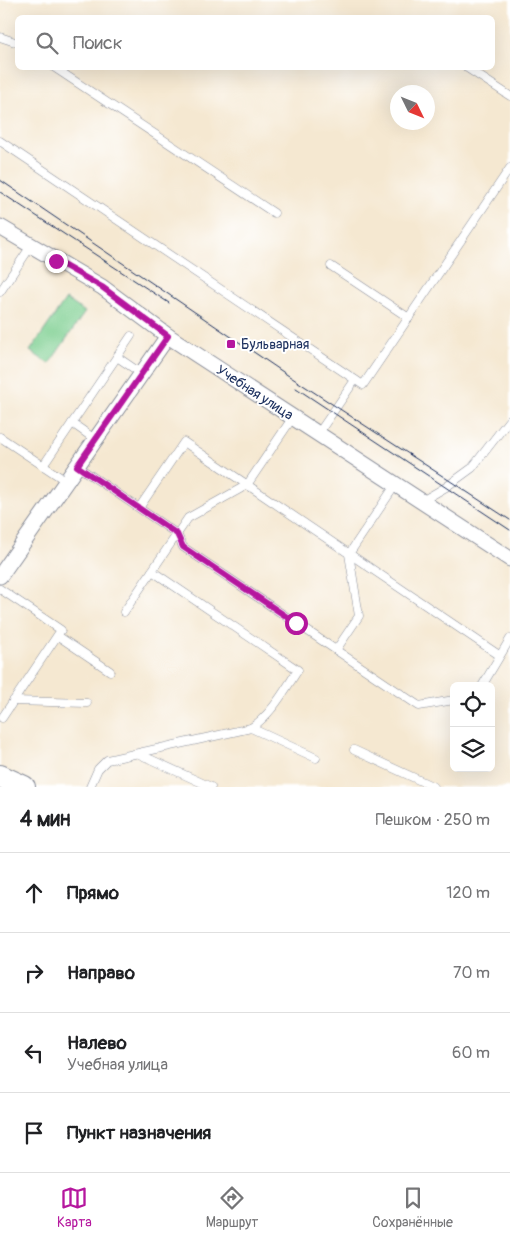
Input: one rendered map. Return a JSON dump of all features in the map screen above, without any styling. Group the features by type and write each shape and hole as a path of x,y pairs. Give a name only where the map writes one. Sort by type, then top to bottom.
{"main road":[{"path":"0,776 24,787"}],"street":[{"name":"Учебная улица","path":"0,227 102,287 168,336 510,558"},
{"path":"0,578 168,336"}],"lane":[{"path":"0,38 15,42"},
{"path":"58,70 274,213"},
{"path":"470,70 510,96"},
{"path":"0,141 363,386 510,168"},
{"path":"0,292 31,246"},
{"path":"331,266 408,318"},
{"path":"43,466 131,336"},
{"path":"116,357 142,374"},
{"path":"318,434 355,380"},
{"path":"124,612 188,518 247,485 293,417"},
{"path":"422,501 446,488 472,468 510,419"},
{"path":"72,424 96,440"},
{"path":"0,437 66,482"},
{"path":"139,508 184,442 499,655"},
{"path":"77,466 177,534 183,547 419,706 450,701"},
{"path":"336,650 359,616 350,554 396,484"},
{"path":"90,787 98,770 107,760 251,728 262,721 271,711 298,670 152,571"},
{"path":"0,578 61,630 2,718"},
{"path":"58,636 110,671"},
{"path":"484,682 510,639"},
{"path":"13,701 87,703"},
{"path":"251,728 316,758"},
{"path":"354,750 434,787"},
{"path":"139,754 211,787"}],"green space":[{"path":"66,299 85,312 49,364 30,351"}],"tram line":[{"path":"0,180 286,374 510,520"},
{"path":"0,192 169,303"},
{"path":"296,388 510,530"}],"place":[{"name":"Бульварная","path":"231,344"}],"route":[{"path":"56,261 102,287 168,336 77,466 177,534 183,547 296,623"}]}
